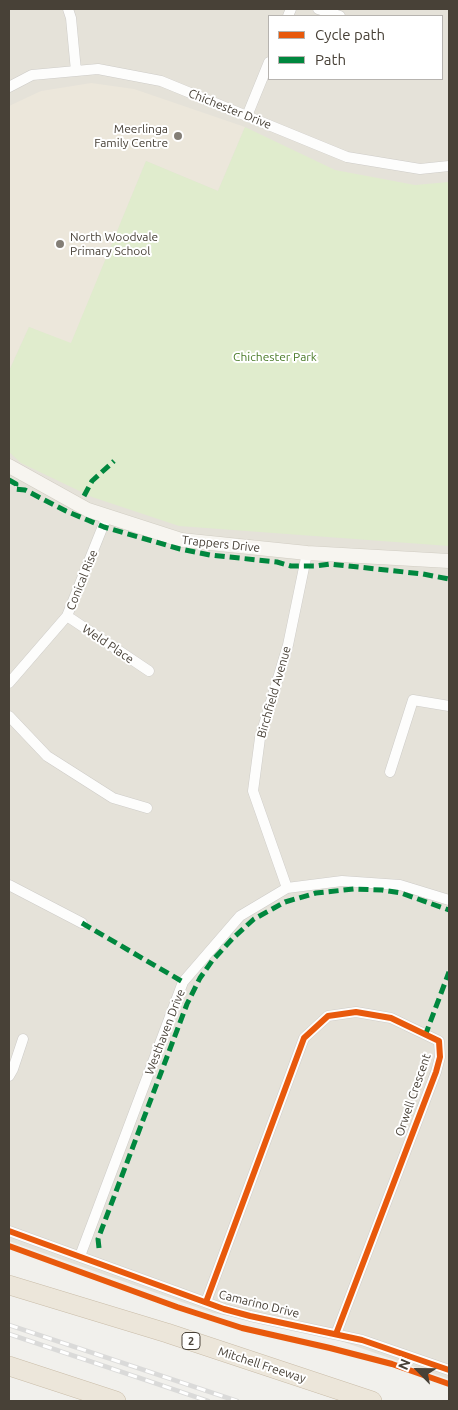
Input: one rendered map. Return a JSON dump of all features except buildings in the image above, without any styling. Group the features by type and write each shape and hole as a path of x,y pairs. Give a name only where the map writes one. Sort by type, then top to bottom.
{"highway":[{"name":"Mitchell Freeway","path":"9,1285 167,1333 372,1401"},
{"path":"9,1366 116,1401"}],"main road":[{"name":"Trappers Drive","path":"9,468 88,510 181,540 307,553 449,561"}],"street":[{"path":"68,9 72,18 76,71"},
{"path":"318,9 337,15"},
{"path":"247,116 268,64"},
{"name":"Chichester Drive","path":"9,86 32,75 98,69 161,81 347,157 420,169 449,166"},
{"name":"Conical Rise","path":"9,683 67,616 107,516"},
{"name":"Birchfield Avenue","path":"287,888 253,791 260,738 288,645 307,553"},
{"name":"Weld Place","path":"67,616 149,671"},
{"path":"390,772 413,700 449,706"},
{"path":"9,716 47,756 112,798 147,808"},
{"name":"Westhaven Drive","path":"80,1256 183,982 240,916 287,888 342,881 400,885 449,900"},
{"path":"9,885 82,923"},
{"name":"Orwell Crescent","path":"206,1302 304,1038 328,1016 356,1012 391,1018 439,1041 440,1057 436,1072 336,1334"},
{"path":"9,1076 23,1039"},
{"name":"Camarino Drive","path":"9,1231 250,1316 362,1340 449,1370"}],"shaded area":[{"path":"9,9 449,9 449,1379 321,1334 213,1313 9,1241"},
{"name":"North Woodvale Primary School","path":"91,83 134,89 245,127 218,191 146,161 71,344 29,327 9,371 9,106 41,91"}],"green space":[{"name":"Chichester Park","path":"245,127 335,170 415,185 449,182 449,546 179,526 92,497 21,463 9,452 9,371 29,327 71,343 146,161 218,191"}],"railway":[{"path":"9,1325 237,1401"},
{"path":"9,1334 208,1401"}],"marked path":[{"path":"84,496 92,481 114,461"},
{"path":"9,480 16,484 15,489 25,490 66,511 104,527 180,549 210,555 277,562 291,566 330,564 423,574 449,579"},
{"path":"99,1248 98,1239 187,1004 200,978 212,961 233,938 254,919 285,902 316,893 354,889 382,890 401,893 449,910"},
{"path":"82,923 183,982"},
{"path":"425,1036 449,972"}],"cycle path":[{"path":"206,1302 304,1038 328,1016 356,1012 391,1018 439,1041 440,1057 436,1072 336,1334"},
{"path":"9,1231 224,1309 362,1340 449,1370"},
{"path":"9,1246 177,1307 242,1328 392,1364 449,1384"}],"place":[{"name":"Meerlinga Family Centre","path":"178,136"},
{"name":"North Woodvale Primary School","path":"60,244"}]}
